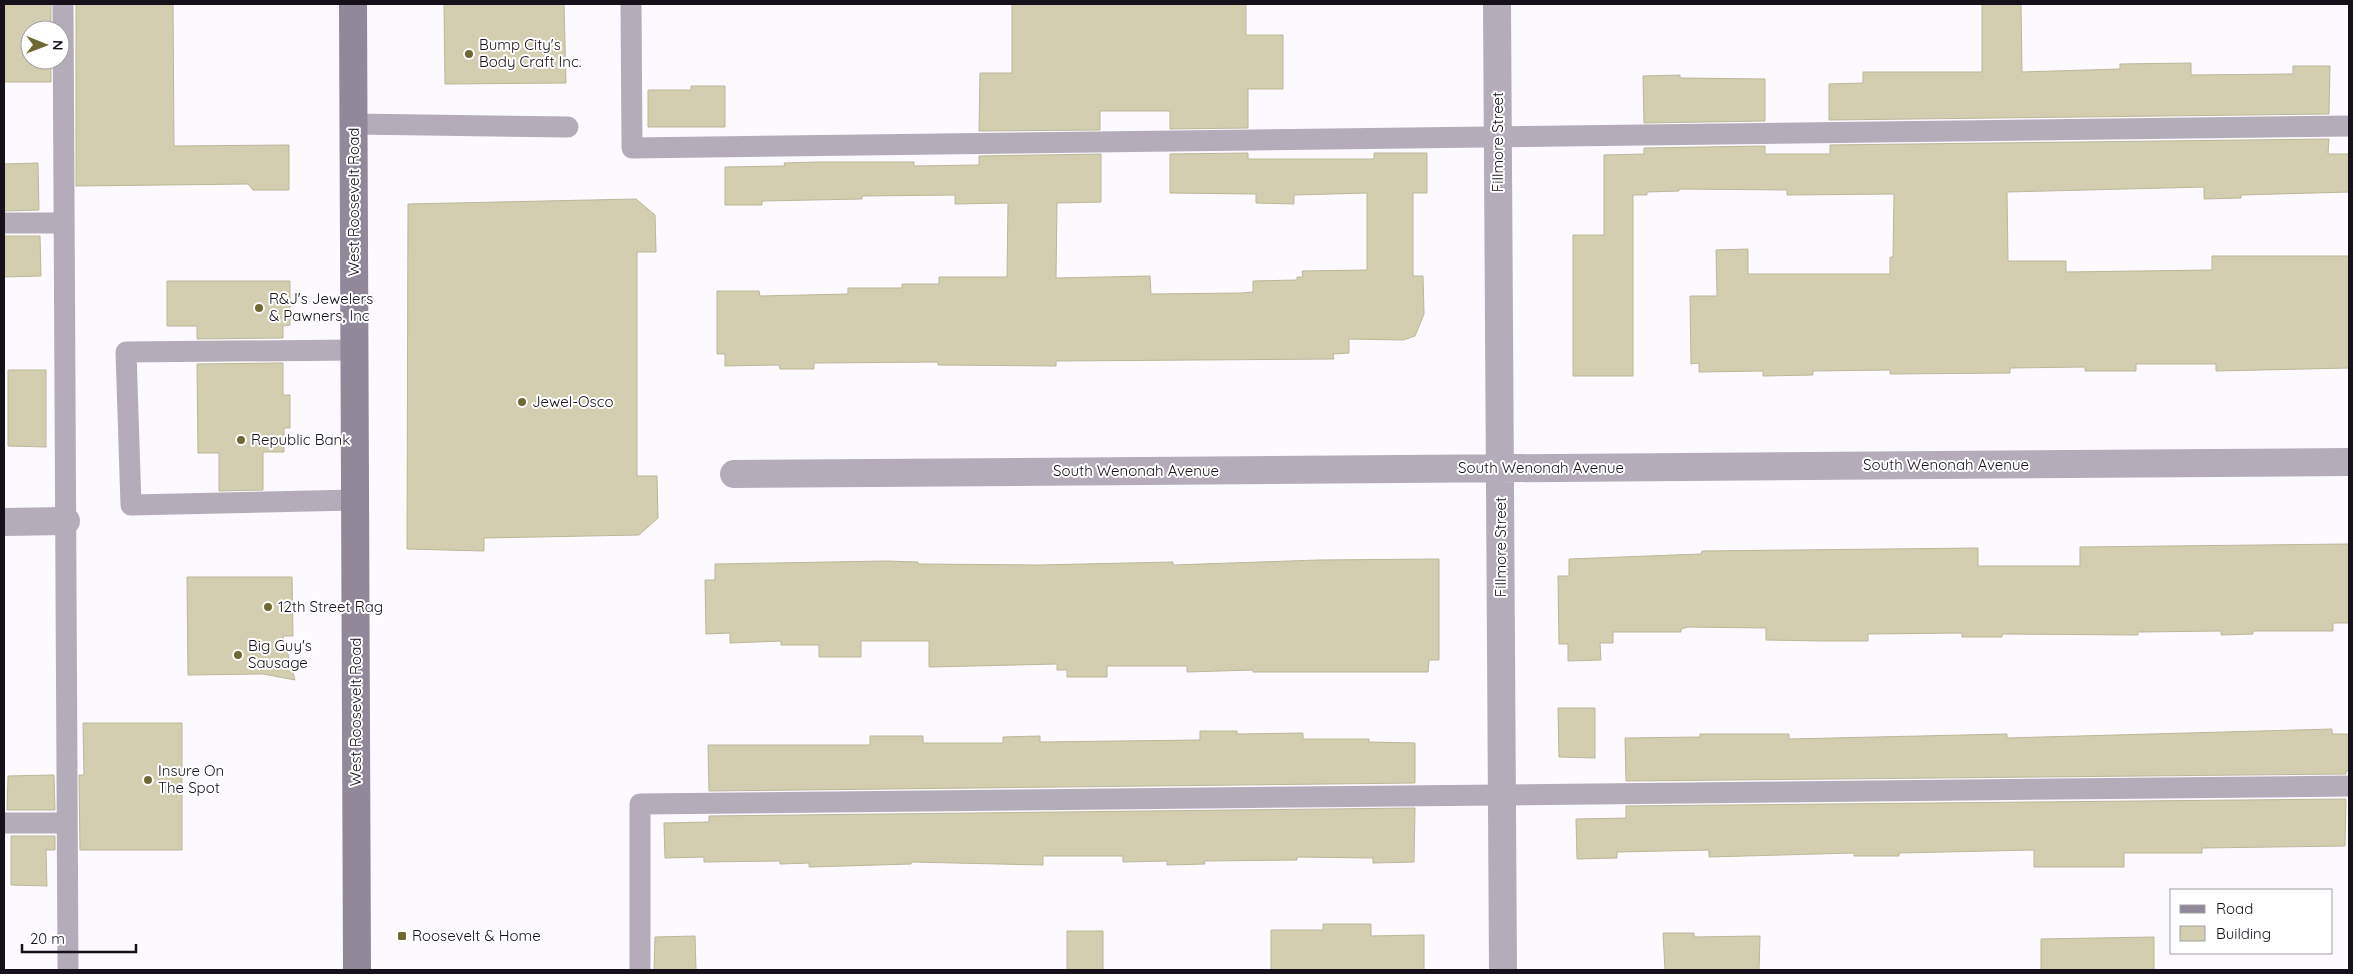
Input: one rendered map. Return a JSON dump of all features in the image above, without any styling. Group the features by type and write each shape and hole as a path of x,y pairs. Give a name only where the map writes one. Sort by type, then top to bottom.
{"main road":[{"name":"West Roosevelt Road","path":"353,4 357,970"}],"street":[{"name":"Fillmore Street","path":"1497,4 1503,970"},
{"name":"South Wenonah Avenue","path":"734,474 2349,462"},
{"path":"4,522 66,521"}],"lane":[{"path":"63,4 68,970"},
{"path":"631,4 632,148 2349,126"},
{"path":"354,124 568,127"},
{"path":"4,223 64,223"},
{"path":"355,350 126,352 131,506 355,500"},
{"path":"640,970 640,804 2349,786"},
{"path":"4,823 67,823"}],"building":[{"path":"4,4 51,4 51,20 20,20 20,70 51,70 51,82 4,82"},
{"path":"76,4 173,4 174,146 289,145 289,190 253,190 248,184 76,186"},
{"path":"444,4 564,4 566,83 445,84"},
{"path":"1012,4 1246,4 1246,35 1283,35 1283,89 1248,89 1248,128 1170,129 1170,111 1100,111 1100,130 979,131 980,73 1012,73"},
{"path":"1982,4 2021,4 2022,72 2120,69 2120,64 2191,63 2191,75 2293,74 2293,66 2330,66 2329,114 1829,120 1829,84 1863,83 1863,72 1982,72"},
{"path":"1680,75 1680,78 1765,79 1765,121 1644,123 1643,76"},
{"path":"691,86 725,86 725,127 648,127 648,90 691,90"},
{"path":"2329,139 2328,154 2349,154 2349,192 2241,195 2241,198 2204,199 2204,187 2007,192 2008,261 2066,261 2066,272 2212,270 2212,256 2349,256 2349,368 2216,371 2216,364 2136,364 2136,371 2085,371 2085,367 2010,368 2010,373 1890,374 1890,370 1813,371 1813,375 1763,376 1763,371 1699,372 1699,363 1691,364 1690,296 1717,296 1716,250 1748,249 1748,274 1890,274 1890,257 1893,257 1894,194 1787,195 1787,190 1679,189 1679,191 1647,192 1647,195 1633,195 1633,376 1573,376 1573,235 1604,235 1604,155 1644,154 1644,148 1765,146 1765,154 1830,154 1830,145"},
{"path":"1248,153 1248,159 1374,159 1374,153 1427,153 1427,193 1413,193 1413,276 1423,276 1424,314 1415,336 1403,340 1349,339 1349,353 1333,354 1334,359 1056,361 1056,366 938,365 938,362 814,363 814,369 780,369 779,365 725,366 725,354 717,354 717,291 759,291 760,296 848,294 848,288 902,288 902,284 939,284 939,277 1007,277 1008,203 955,204 955,195 862,196 862,199 762,201 762,205 725,205 725,167 785,166 784,163 818,162 914,162 914,166 979,165 979,156 1101,154 1101,202 1057,203 1056,278 1150,276 1151,294 1242,293 1253,292 1253,281 1297,280 1297,277 1303,277 1302,271 1367,270 1367,193 1294,195 1294,204 1256,203 1256,194 1170,193 1170,154"},
{"path":"38,163 39,210 4,211 4,164"},
{"name":"Jewel-Osco","path":"636,199 655,215 656,252 637,252 637,476 657,476 658,518 639,535 484,538 484,551 407,549 408,204"},
{"path":"4,236 40,236 41,276 4,277"},
{"path":"167,281 290,281 290,325 283,326 283,338 197,339 197,326 167,326"},
{"name":"Republic Bank","path":"283,363 283,395 290,395 290,428 284,428 284,452 263,452 263,490 219,491 219,453 198,453 197,364"},
{"path":"8,370 46,370 46,447 8,446"},
{"path":"2349,544 2349,623 2333,623 2333,631 2253,631 2253,634 2221,635 2221,631 2138,632 2138,635 2002,634 2002,637 1962,637 1962,633 1868,634 1868,641 1825,641 1766,640 1766,628 1688,627 1681,629 1681,632 1613,632 1613,643 1600,643 1601,660 1568,661 1568,644 1559,644 1558,576 1569,576 1569,559 1701,554 1702,551 1978,548 1978,566 2080,566 2080,547"},
{"path":"1439,559 1439,660 1429,660 1428,672 1253,672 1253,670 1187,672 1187,666 1107,666 1107,677 1067,677 1067,670 1057,670 1057,664 929,667 929,641 861,641 861,657 819,657 819,645 781,645 781,641 730,643 730,633 706,634 705,580 715,580 715,564 886,561 918,562 918,564 1039,565 1173,562 1173,565 1319,560"},
{"path":"187,577 292,577 293,636 283,636 295,680 263,674 188,675"},
{"path":"1558,708 1595,708 1595,758 1559,757"},
{"path":"83,723 182,723 182,850 80,850 79,775 84,775"},
{"path":"2332,729 2332,734 2349,734 2349,771 2346,771 2346,774 1626,781 1625,738 1700,737 1700,734 1789,734 1789,739 2007,734 2007,738"},
{"path":"1200,731 1237,731 1237,734 1303,733 1303,739 1369,739 1369,742 1415,743 1415,783 709,791 708,745 870,745 870,736 923,736 923,743 1003,743 1003,737 1040,736 1040,742 1200,740"},
{"path":"54,775 55,810 7,810 8,776"},
{"path":"2346,799 2345,846 2202,848 2202,853 2124,853 2124,867 2034,867 2034,850 1899,853 1899,856 1854,856 1854,853 1709,857 1709,850 1617,852 1617,858 1577,859 1576,819 1626,818 1626,806"},
{"path":"1415,808 1414,862 1373,863 1373,858 1297,857 1297,860 1204,861 1205,864 1167,865 1167,861 1123,862 1123,856 1043,856 1043,865 911,862 911,864 809,867 809,863 780,864 780,861 704,862 704,857 665,858 664,823 709,822 709,816"},
{"path":"11,836 55,836 55,850 46,850 47,886 11,885"},
{"path":"1323,924 1371,924 1371,936 1424,935 1424,970 1271,970 1271,930 1323,930"},
{"path":"1067,931 1103,931 1103,970 1067,970"},
{"path":"1663,933 1694,933 1694,937 1760,936 1759,970 1665,970"},
{"path":"695,936 696,970 654,970 655,937"},
{"path":"2154,937 2154,970 2041,970 2041,939"}],"place":[{"name":"Bump City's Body Craft Inc.","path":"469,54"},
{"name":"R&J's Jewelers & Pawners, Inc","path":"259,308"},
{"name":"Jewel-Osco","path":"522,402"},
{"name":"Republic Bank","path":"241,440"},
{"name":"12th Street Rag","path":"268,607"},
{"name":"Big Guy's Sausage","path":"238,655"},
{"name":"Insure On The Spot","path":"148,780"},
{"name":"Roosevelt & Home","path":"402,936"}]}
